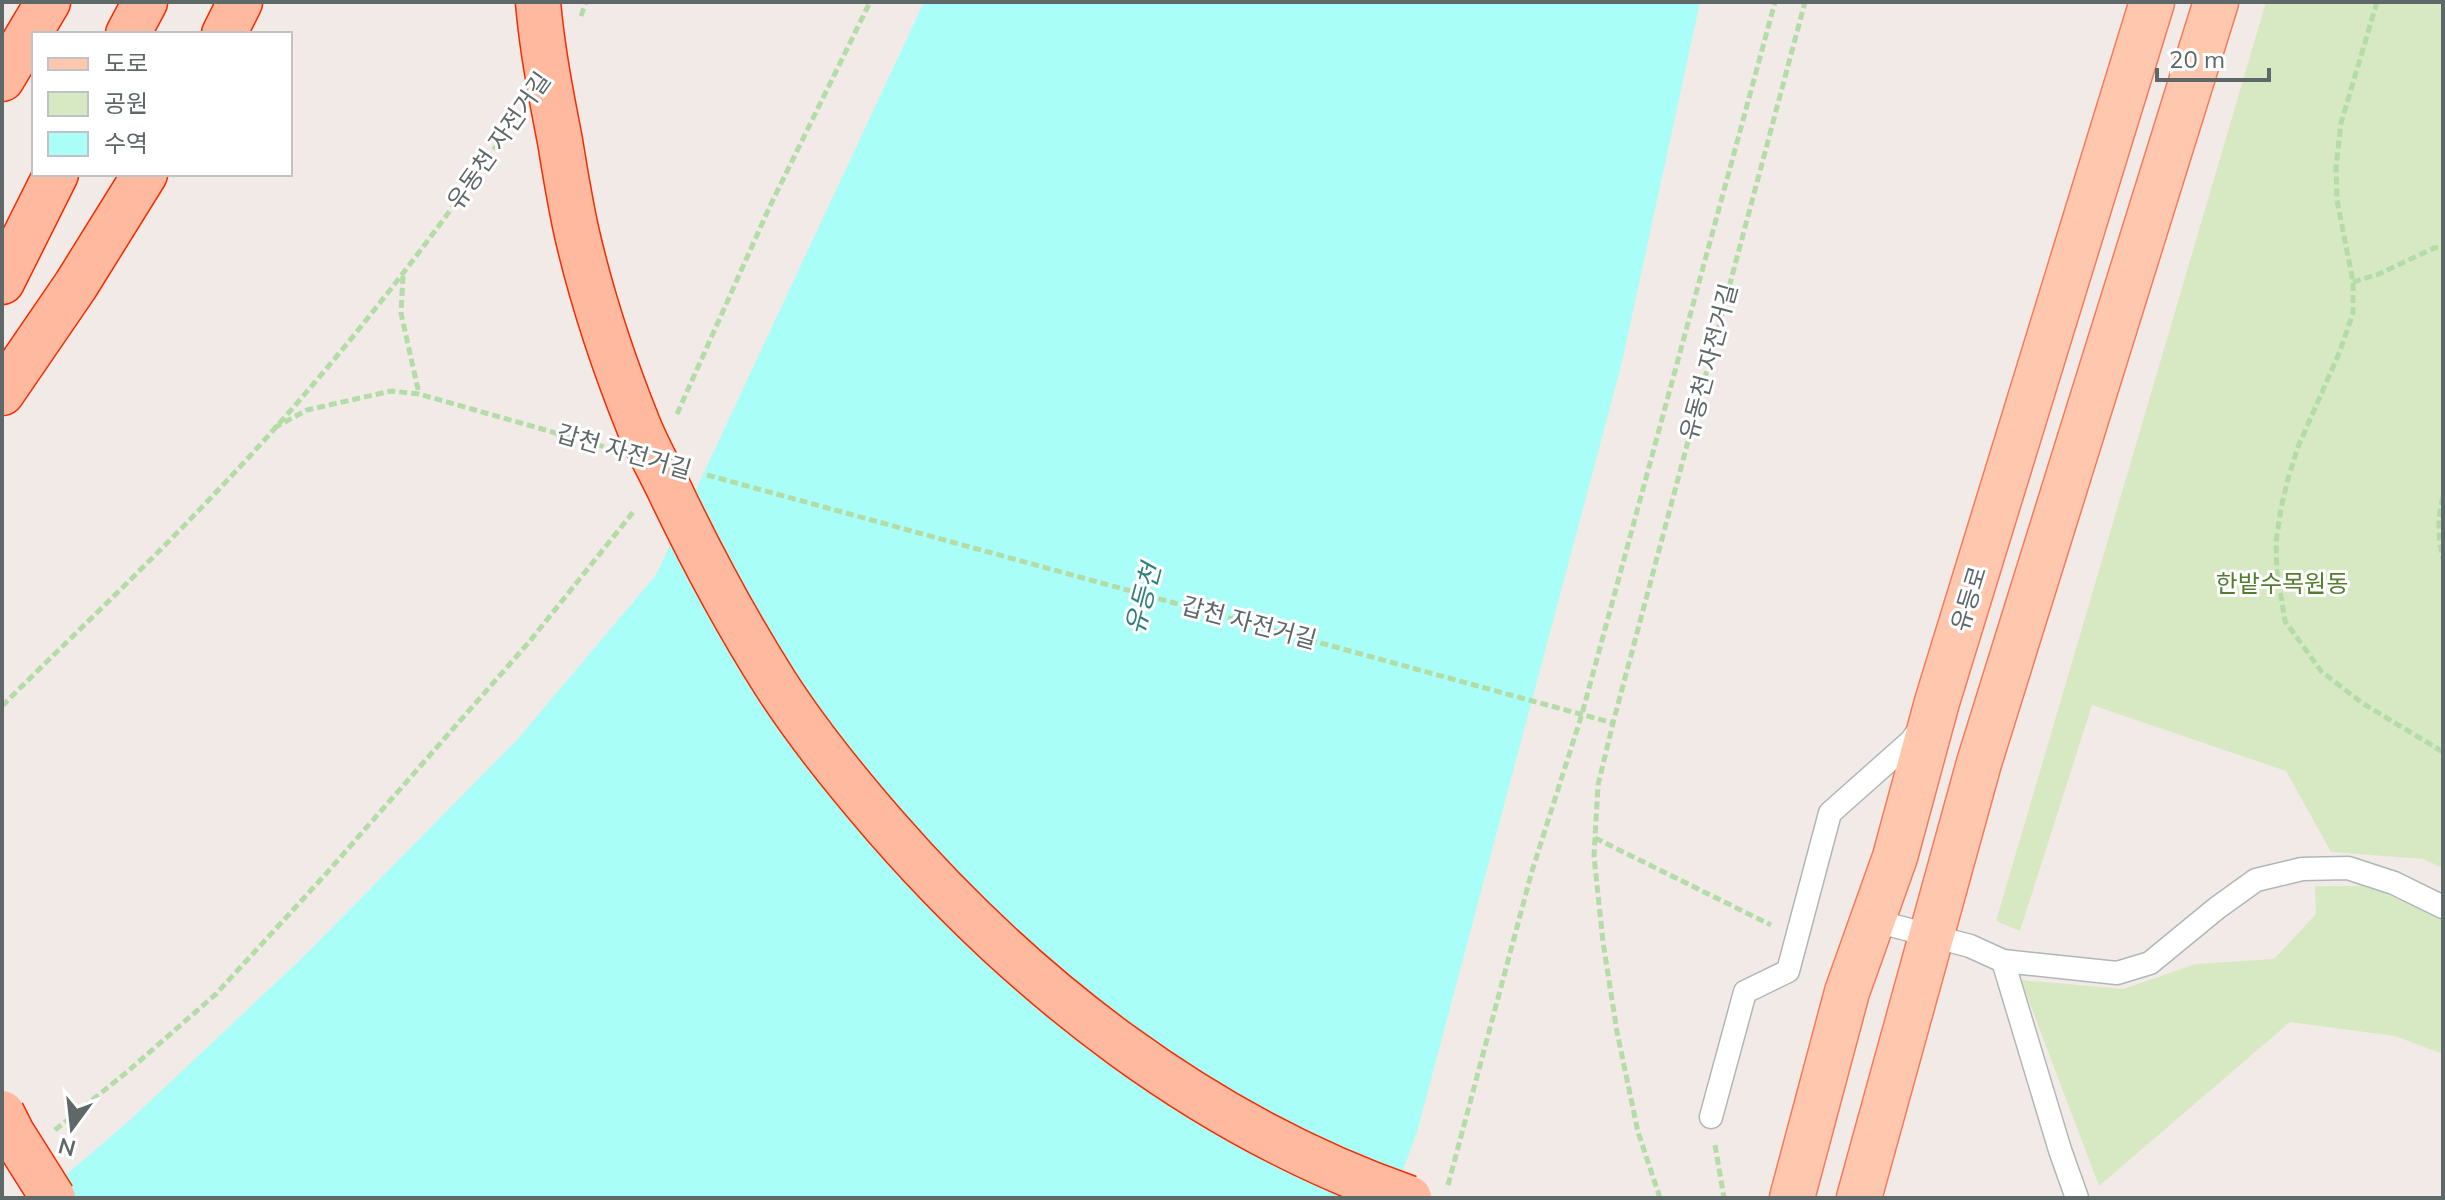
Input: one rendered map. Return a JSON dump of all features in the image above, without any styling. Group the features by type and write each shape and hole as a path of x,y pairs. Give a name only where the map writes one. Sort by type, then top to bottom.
{"highway":[{"path":"2,79 48,2"},
{"path":"129,32 145,2"},
{"path":"225,32 240,2"},
{"path":"538,2 542,44 577,234 605,333 640,429 707,569 785,698 847,782 932,880 1020,964 1116,1043 1206,1101 1289,1147 1369,1184 1409,1198"},
{"path":"2,282 55,176"},
{"path":"2,393 76,285 144,176"},
{"path":"2,1113 53,1198"}],"main road":[{"name":"유등로","path":"1792,1198 1847,992 1895,857 1937,702 2152,2"},
{"path":"1859,1198 1983,748 2216,2"}],"lane":[{"path":"1711,1117 1745,992 1788,971 1830,813 1911,741 1937,702"},
{"path":"1872,920 1936,920 1970,946 2003,961 2117,973 2150,963 2256,880 2302,869 2348,868 2394,883 2443,907"},
{"path":"2003,961 2077,1198"}],"path":[{"path":"576,30 586,2"},
{"path":"675,419 770,206 870,2"},
{"path":"1445,1198 1532,871 1582,714 1775,2"},
{"name":"유동천 자전거길","path":"1613,723 1805,2"},
{"path":"2377,2 2341,123 2336,167 2337,200 2353,282 2353,313 2340,351 2298,447 2281,508 2276,542 2277,571 2285,621 2321,671 2362,703 2443,752"},
{"name":"유동천 자전거길","path":"403,275 513,122"},
{"path":"2353,282 2443,247"},
{"path":"403,275 401,313 419,394"},
{"name":"갑천 자전거길","path":"2,706 221,488 403,275"},
{"name":"갑천 자전거길","path":"274,428 307,410 391,391 419,394 611,448"},
{"name":"갑천 자전거길","path":"703,474 1613,723"},
{"path":"2443,497 2438,514 2438,536 2443,559"},
{"path":"48,1137 216,994 530,641 632,515 638,501"},
{"path":"1613,723 1598,785 1594,856 1617,1032 1638,1132 1660,1198"},
{"path":"1595,838 1797,938"},
{"path":"1711,1117 1724,1198"}],"green space":[{"name":"한밭수목원동","path":"2266,2 2443,2 2443,868 2423,859 2331,852 2286,771 2092,705 2020,931 1996,921"},
{"path":"2315,886 2369,886 2443,919 2443,1054 2395,1036 2290,1022 2099,1186 2021,980 2123,989 2196,964 2274,959 2316,914"}],"water":[{"name":"유등천","path":"924,2 1700,2 1622,362 1417,1132 1393,1198 39,1198 130,1120 299,961 516,741 656,575"}]}
